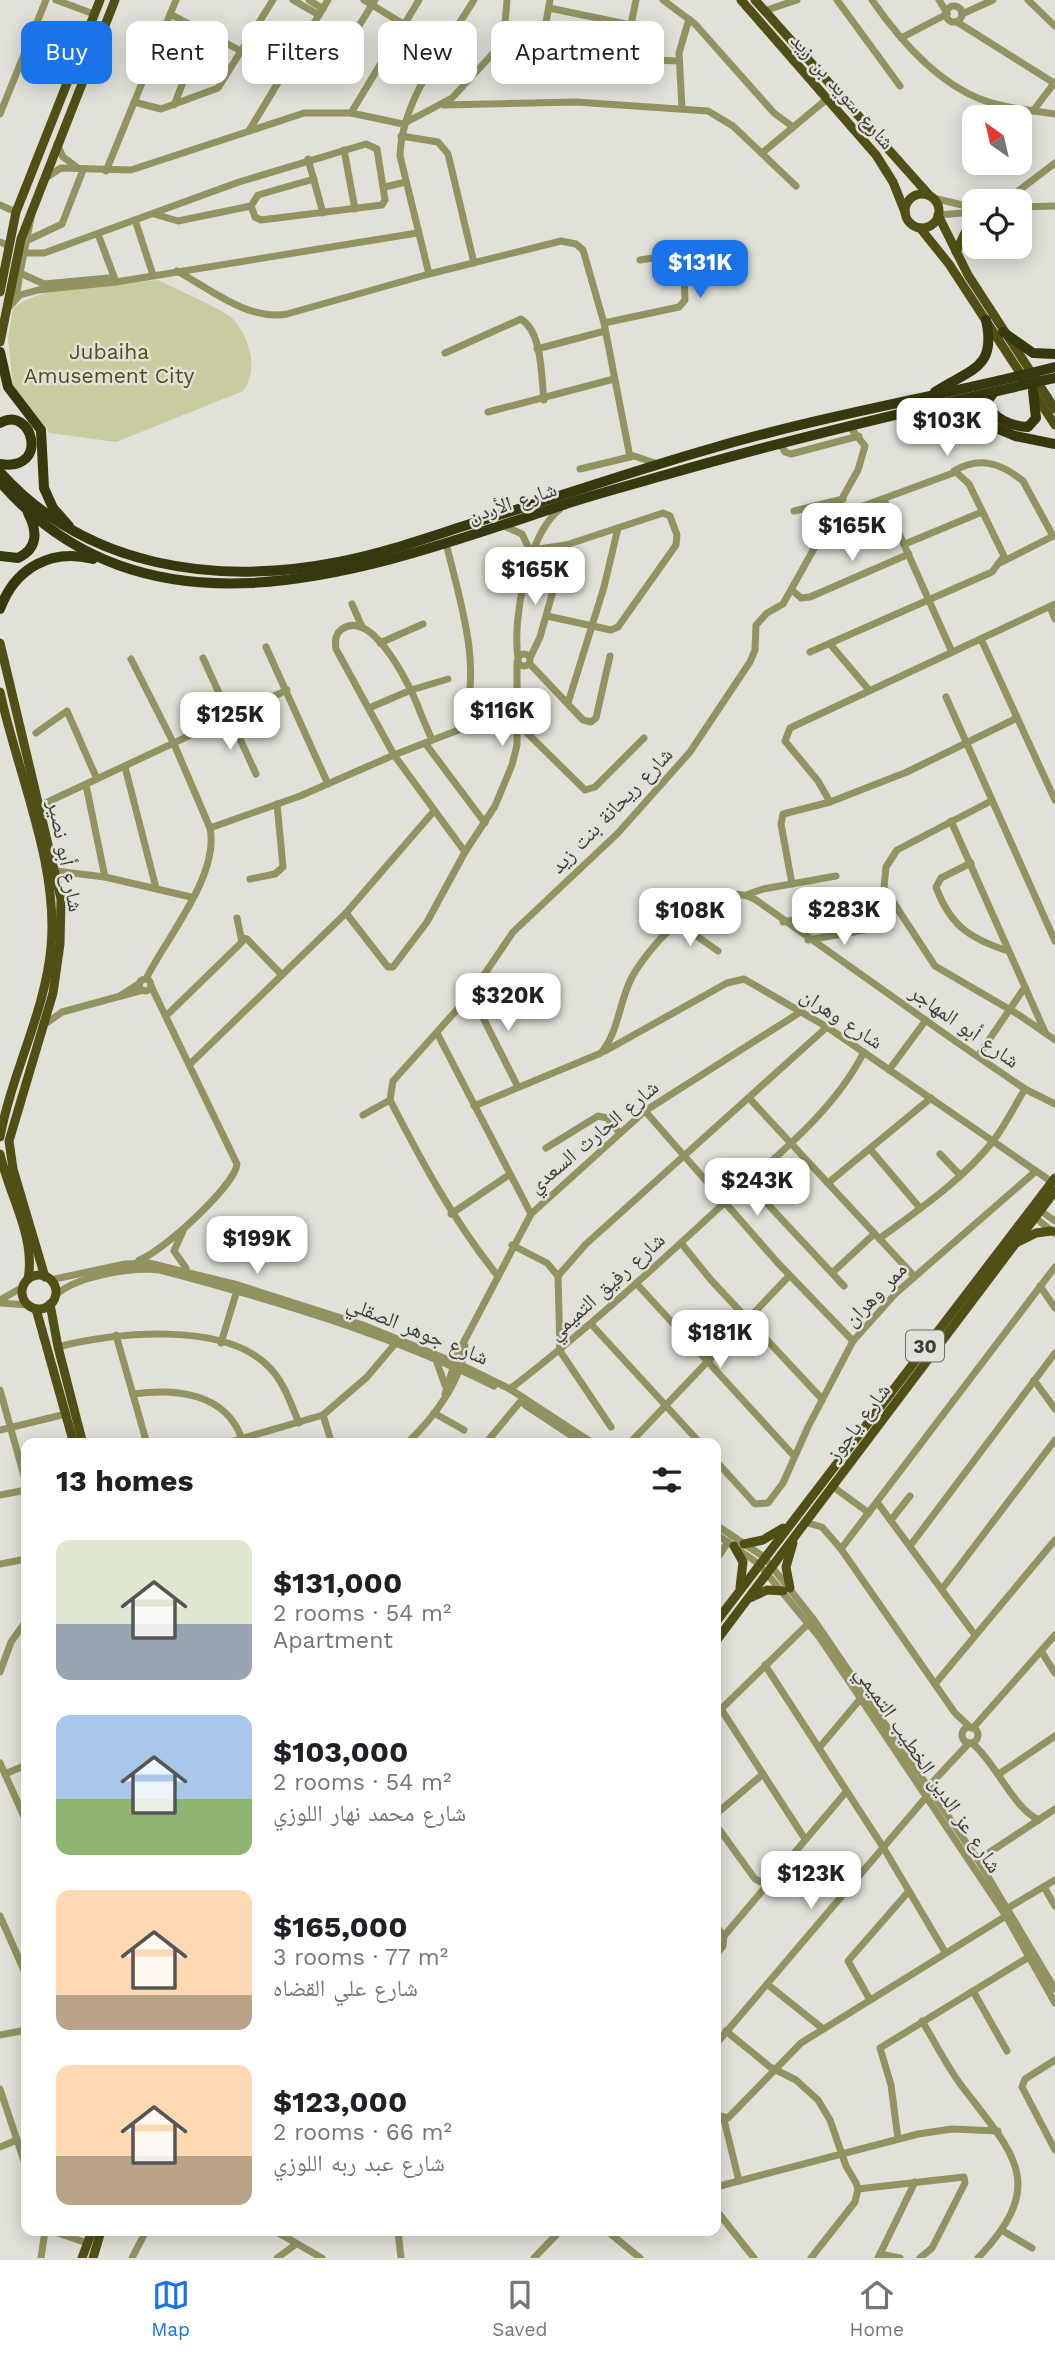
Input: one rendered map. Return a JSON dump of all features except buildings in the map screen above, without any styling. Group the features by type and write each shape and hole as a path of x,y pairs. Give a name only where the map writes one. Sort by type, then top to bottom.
{"highway":[{"path":"929,397 983,361 990,343 986,320"},
{"path":"1003,332 1032,353 1055,354"},
{"path":"0,352 8,387 41,430 41,475 46,493 57,513 76,534"},
{"name":"شارع الأردن","path":"0,472 28,502 76,534 117,553 159,565 251,572 305,568 407,545 715,447 1055,367"},
{"name":"شارع الأردن","path":"0,482 26,509 68,541 104,560 148,574 198,581 260,582 340,574 566,504 780,443 1055,378"},
{"path":"996,392 988,400 990,410 1009,424 1028,427 1036,418 1033,388"},
{"path":"915,411 972,418 1015,436 1055,444"},
{"path":"0,422 8,419 19,422 27,428 32,442 29,454 22,462 0,464"},
{"path":"0,556 18,558 32,547 35,528 26,509"},
{"path":"0,609 19,576 41,561 72,555 104,560"}],"main road":[{"path":"91,21 100,0"},
{"path":"107,21 115,0"},
{"name":"شارع سويد بن زيد","path":"741,0 876,155 893,182 905,212"},
{"name":"شارع سويد بن زيد","path":"755,0 932,197"},
{"path":"0,292 4,244 66,84"},
{"path":"0,342 21,239 56,143 82,84"},
{"path":"62,93 69,95 73,103"},
{"path":"1014,356 949,264 920,228 911,224 905,212 911,198 920,194 932,197 956,252 1055,425"},
{"path":"920,228 929,226 939,215"},
{"path":"956,252 962,239"},
{"path":"1033,388 1055,409"},
{"name":"شارع أبو نصير","path":"0,643 61,899 61,932 46,1002 0,1137"},
{"name":"شارع أبو نصير","path":"0,692 51,897 52,940 44,1026 9,1141 13,1169 52,1300"},
{"path":"0,1154 30,1253 23,1299 32,1307 72,1438"},
{"name":"شارع ياجوز","path":"721,1634 797,1532 800,1519 1054,1184"},
{"name":"شارع ياجوز","path":"721,1615 762,1561 832,1486 1015,1244 1033,1211"},
{"path":"1015,1244 1036,1233 1054,1232"},
{"path":"25,1283 47,1279"},
{"path":"32,1307 52,1300 58,1346 81,1438"},
{"path":"744,1544 771,1536 800,1519"},
{"path":"743,1604 764,1590 787,1590 786,1567 797,1532"},
{"path":"731,1544 743,1562 739,1591"},
{"path":"82,2258 90,2236"},
{"path":"93,2258 100,2236"}],"street":[{"path":"0,114 3,100 46,0"},
{"path":"56,0 94,14"},
{"path":"106,171 176,0"},
{"path":"261,21 274,0"},
{"path":"293,0 321,12"},
{"path":"309,0 321,12"},
{"path":"316,21 328,0"},
{"path":"364,0 373,2 401,21"},
{"path":"407,21 419,0"},
{"path":"429,274 400,156 401,136 403,124 432,68 474,0"},
{"path":"505,21 507,0"},
{"path":"632,21 636,0"},
{"path":"663,0 689,19 774,113 793,127"},
{"path":"764,11 797,0"},
{"path":"837,0 900,86"},
{"path":"872,0 901,38 933,69 971,95 1055,114"},
{"path":"941,0 971,28 1055,83 1033,111"},
{"path":"901,38 984,0"},
{"path":"954,14 993,0"},
{"path":"1028,0 1055,26"},
{"path":"361,21 373,2"},
{"path":"549,4 615,21"},
{"path":"170,14 185,21"},
{"path":"682,108 679,61 689,19"},
{"path":"134,102 154,110 218,88 242,53"},
{"path":"37,192 54,171 106,171 144,166 304,113 351,113 403,124 443,105 460,92 491,56"},
{"path":"664,60 679,61"},
{"path":"351,113 378,68"},
{"path":"174,105 182,84"},
{"path":"250,130 277,84"},
{"path":"762,153 827,99"},
{"path":"443,105 576,102 682,108 717,115 796,186"},
{"path":"401,136 438,142 448,154 474,263"},
{"path":"56,143 63,157 81,169"},
{"path":"24,253 44,253 308,159 366,144 373,145 384,187 384,203 261,220 256,217 251,206"},
{"path":"344,150 355,209"},
{"path":"308,159 323,212"},
{"path":"1020,189 1055,163"},
{"path":"28,240 62,224 81,169"},
{"path":"154,214 177,221 251,206 258,195 314,179"},
{"path":"384,187 406,182"},
{"path":"932,197 962,206"},
{"path":"0,205 16,212"},
{"path":"1032,207 1055,206"},
{"path":"24,293 24,253 33,222 32,208"},
{"path":"939,215 962,212"},
{"path":"135,220 153,275"},
{"path":"15,298 24,293 417,233"},
{"path":"98,234 118,279"},
{"path":"177,271 251,312 267,316 287,314 561,241 576,244 588,258 605,327 630,457"},
{"path":"537,349 679,307 685,300 684,276 678,258 672,256 640,260"},
{"path":"5,313 24,276"},
{"path":"24,276 44,284 118,279"},
{"path":"444,352 516,319 525,321 531,328 537,349 544,400"},
{"path":"488,412 544,400 614,379"},
{"path":"780,443 785,452 792,454 859,436 849,426"},
{"name":"شارع ريحانة بنت زيد","path":"390,1100 393,1081 438,1035 471,994 513,932 618,833 690,752 750,662 755,650 756,625 767,613 783,604 844,499 865,454 859,436"},
{"path":"580,469 630,457 643,457 657,464"},
{"path":"810,652 992,572 1002,562 1054,536 1023,481 997,464 979,462 965,464 953,472 832,518"},
{"path":"953,472 965,478 1002,548 1002,562"},
{"path":"794,511 844,499"},
{"path":"884,500 905,544 926,600 952,652"},
{"path":"346,913 388,967 393,967 427,922 465,852 485,823 504,787 517,745 516,634 532,552 547,522 566,504"},
{"path":"905,544 982,512"},
{"path":"532,552 566,545 663,513 672,519 677,535 676,545 625,619 613,629 547,615"},
{"path":"501,526 522,534 532,552"},
{"path":"568,703 618,528"},
{"path":"446,543 467,632 472,670 467,715 462,729"},
{"path":"529,660 537,646 547,615 566,545"},
{"path":"792,590 798,597 810,597 909,554"},
{"path":"352,604 362,627 380,643 411,690 428,741 485,823"},
{"path":"830,802 818,781 790,749 786,736 790,728 1053,606 1055,619"},
{"path":"380,643 423,624"},
{"path":"362,627 344,628 335,642 394,754 465,852"},
{"path":"981,639 1053,788 1055,800"},
{"path":"830,644 869,690"},
{"path":"266,648 328,784"},
{"path":"517,660 523,655 529,660 583,720 591,722 596,718 610,656"},
{"path":"202,658 256,774"},
{"path":"44,1026 58,1014 146,985 211,855 210,828 174,744 131,659"},
{"path":"369,708 411,690 448,679"},
{"path":"39,806 286,690"},
{"path":"946,697 1053,930 1055,941"},
{"path":"210,828 328,784 394,754 516,708"},
{"path":"36,733 67,711 97,779"},
{"path":"792,884 781,817 792,811 830,802 906,772 1017,718"},
{"path":"517,723 586,790 594,787 644,738"},
{"path":"125,767 156,888"},
{"path":"86,785 105,877"},
{"path":"992,801 897,850 886,866 884,888 928,960 941,971 1009,1009 1055,1040"},
{"path":"250,879 275,874 283,867 277,804"},
{"path":"190,1064 346,913 434,811"},
{"path":"951,821 1045,1032"},
{"path":"971,863 941,877 936,887 966,933 1008,951"},
{"path":"56,871 105,877 191,897"},
{"path":"474,1106 601,1053 611,1037 633,975 678,923 712,899 746,895 836,876"},
{"name":"شارع أبو المهاجر","path":"746,895 1025,1089 1055,1104"},
{"path":"783,922 861,908"},
{"path":"166,1016 239,945 242,938 237,918"},
{"path":"678,923 718,951"},
{"path":"808,940 876,928"},
{"path":"991,945 1000,931"},
{"path":"242,938 282,975"},
{"name":"شارع وهران","path":"601,1053 738,979 751,981 827,1027 1054,1184"},
{"path":"125,1264 151,1254 187,1224 230,1180 237,1164 166,1016 146,985"},
{"path":"978,1056 1025,987"},
{"path":"471,994 517,1087"},
{"path":"46,1002 70,1010"},
{"name":"شارع الحارث السعدي","path":"412,1438 434,1413 497,1275 531,1214 645,1111 802,1011"},
{"path":"889,1070 926,1020"},
{"path":"558,1276 586,1244 827,1027"},
{"path":"438,1035 531,1214"},
{"name":"شارع رفيق التميمي","path":"510,1390 560,1351 748,1183 840,1091 864,1052"},
{"path":"832,1273 960,1175 994,1140 1025,1089"},
{"path":"749,1098 914,1276"},
{"path":"828,1183 931,1098"},
{"path":"363,1115 390,1100 451,1214 497,1275"},
{"path":"645,1111 789,1276 853,1341"},
{"path":"545,1148 598,1116 607,1118 619,1132"},
{"path":"870,1149 920,1208"},
{"path":"940,1154 960,1175"},
{"name":"ممر وهران","path":"721,1466 759,1506 768,1503 775,1496 853,1341 914,1276 1036,1171"},
{"path":"451,1214 509,1175"},
{"path":"748,1183 844,1286"},
{"path":"1033,1211 1055,1221"},
{"path":"1033,1211 1054,1232"},
{"path":"187,1224 174,1251 177,1259 188,1270"},
{"path":"681,1243 822,1399"},
{"path":"512,1245 543,1260 558,1276 560,1351 611,1427"},
{"name":"شارع جوهر الصقلي","path":"47,1279 125,1264 154,1263 188,1270 457,1366 520,1402 575,1438"},
{"path":"841,1549 1055,1267"},
{"name":"شارع جوهر الصقلي","path":"52,1300 72,1284 140,1269 160,1270 237,1288 341,1317 457,1366 510,1390 585,1438"},
{"path":"635,1438 789,1276"},
{"path":"0,1301 25,1283"},
{"path":"635,1283 794,1456"},
{"path":"1040,1286 1055,1308"},
{"path":"220,1343 237,1288"},
{"path":"0,1301 32,1307"},
{"path":"591,1324 695,1438"},
{"path":"58,1346 116,1335 157,1332 220,1343 249,1352 269,1366 280,1381 299,1423"},
{"path":"116,1335 146,1438"},
{"path":"133,1394 177,1392 215,1404 232,1416 242,1438 323,1415 367,1377 395,1344"},
{"path":"910,1546 1055,1353"},
{"path":"436,1359 442,1368 445,1392"},
{"path":"1034,1380 1055,1409"},
{"path":"0,1391 21,1466"},
{"path":"490,1438 520,1402"},
{"path":"434,1413 464,1430"},
{"path":"0,1430 65,1414"},
{"path":"323,1415 330,1438"},
{"path":"260,1434 261,1438"},
{"path":"942,1589 1055,1440"},
{"path":"832,1486 869,1513"},
{"path":"0,1495 21,1491"},
{"path":"891,1520 910,1496"},
{"path":"877,1502 975,1635"},
{"path":"800,1519 822,1527 841,1549 955,1713 967,1740 983,1753 1027,1814 1039,1820"},
{"path":"721,1528 744,1544 762,1561"},
{"path":"721,1537 762,1561"},
{"path":"935,1684 1055,1539"},
{"path":"721,1555 731,1544"},
{"path":"2,1563 21,1560"},
{"name":"شارع عز الدين الخطيب التميمي","path":"762,1561 787,1590 929,1786 978,1860 1055,2003"},
{"name":"شارع عز الدين الخطيب التميمي","path":"787,1590 1007,1912 1055,1989"},
{"path":"721,1709 809,1623"},
{"path":"0,1672 11,1642 21,1627"},
{"path":"929,1786 975,1731 989,1709 1055,1635"},
{"path":"1041,1651 1055,1673"},
{"path":"765,1665 883,1847 945,1952"},
{"path":"819,1748 862,1697"},
{"path":"955,1713 975,1731 983,1753"},
{"path":"721,1716 805,1839"},
{"path":"967,1740 965,1730 975,1731"},
{"path":"999,1774 1055,1736"},
{"path":"0,1763 21,1810"},
{"path":"5,1774 21,1767"},
{"path":"721,1810 763,1774"},
{"path":"721,1949 724,1936 846,1792"},
{"path":"721,2038 927,1796"},
{"path":"978,1860 1055,1810"},
{"path":"721,1832 755,1879 767,1885"},
{"path":"724,2120 774,2069 822,2028 1055,1881"},
{"path":"1044,1887 1055,1906"},
{"path":"869,1998 848,1961 909,1891"},
{"path":"0,1916 21,1964"},
{"path":"721,1932 724,1936"},
{"path":"898,2139 891,2085 879,2050 1029,1957"},
{"path":"767,1984 822,2028"},
{"path":"973,1991 1007,2050"},
{"path":"922,2021 956,2077 998,2131 1012,2161 1019,2189 1016,2207 1003,2231 978,2258"},
{"path":"0,2035 21,2031"},
{"path":"726,2031 774,2069 796,2080 818,2100 828,2114 858,2189 855,2202 811,2258"},
{"path":"1055,2060 1025,2079 1023,2087 1055,2150"},
{"path":"1,2093 21,2152"},
{"path":"721,2118 724,2120 738,2181"},
{"path":"721,2186 898,2139 952,2129 998,2131"},
{"path":"0,2147 17,2140"},
{"path":"858,2189 956,2176 966,2180 932,2248 920,2258"},
{"path":"900,2258 879,2256 915,2182"},
{"path":"721,2216 754,2258"},
{"path":"1003,2231 1032,2248"},
{"path":"41,2258 44,2236"},
{"path":"67,2236 87,2243"},
{"path":"132,2258 143,2236"},
{"path":"282,2236 323,2258"},
{"path":"399,2236 401,2258"},
{"path":"534,2258 555,2236"},
{"path":"612,2236 632,2255 640,2258"},
{"path":"277,2258 295,2245"}],"green space":[{"name":"Jubaiha Amusement City","path":"158,280 233,319 244,335 250,354 251,374 243,391 116,442 50,433 13,387 8,339 13,308 27,300 63,289"}]}
